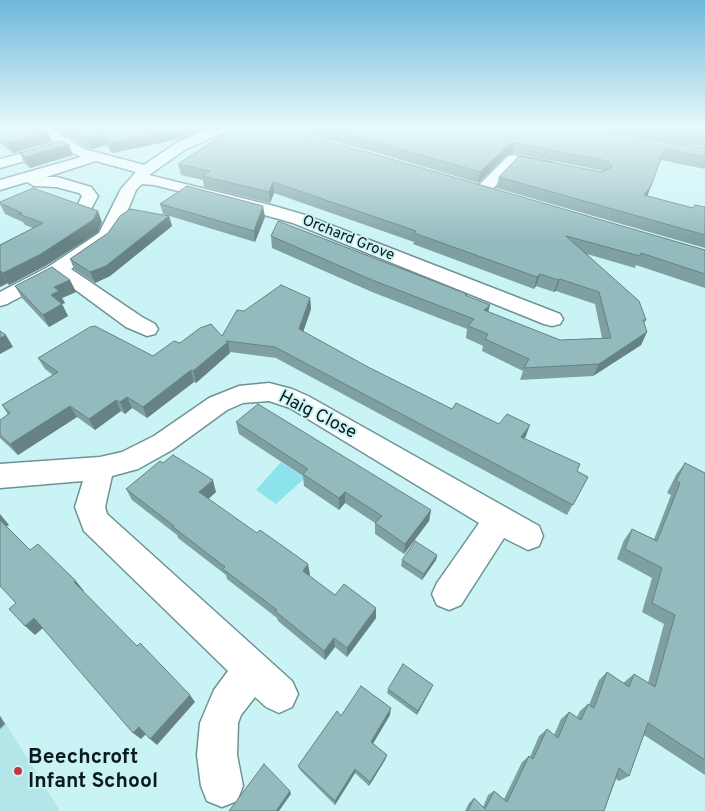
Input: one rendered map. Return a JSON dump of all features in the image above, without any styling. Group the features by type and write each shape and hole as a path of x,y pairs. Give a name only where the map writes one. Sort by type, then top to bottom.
{"street":[{"path":"0,185 71,166"},
{"name":"Orchard Grove","path":"118,166 154,180 300,219 552,320"},
{"path":"0,300 59,269 105,237 112,227 129,189 142,174 153,166"},
{"path":"482,190 505,166"},
{"path":"550,166 560,168"},
{"path":"19,179 57,182 85,190 90,196 86,206"},
{"path":"464,185 500,196"},
{"path":"59,269 147,330"},
{"name":"Haig Close","path":"0,476 100,468 128,461 146,454 228,399 253,392 269,392 283,395 299,402 528,536"},
{"path":"100,468 90,507 95,522 266,682 228,703 219,723 217,754 222,786"},
{"path":"449,594 499,519"}],"shaded area":[{"path":"281,462 305,478 276,504 256,490"},
{"name":"Beechcroft Infant School","path":"0,714 11,732 60,811 0,811"}],"building":[{"path":"186,166 415,166 705,250 705,274 641,253 640,256 566,236 639,301 646,320 643,320 647,332 599,364 524,368 529,359 485,339 488,334 468,326 474,319 372,280 271,236 278,221 467,294 465,295 490,305 484,310 560,340 611,338 599,292 540,274 537,277 414,233 416,231 273,182 269,192 202,176 210,171"},
{"path":"458,166 486,166 480,172"},
{"path":"510,166 570,166 602,172 612,167 658,166 651,186 644,195 693,208 695,205 705,207 705,235 499,177"},
{"path":"187,186 263,206 254,231 160,204"},
{"path":"33,188 98,211 93,220 41,254 3,273 0,272 0,245 43,223 19,214 22,213 0,202"},
{"path":"130,209 169,216 106,266 90,272 70,259 108,233 120,216"},
{"path":"52,267 70,280 54,287 59,291 51,295 62,304 43,315 15,286"},
{"path":"281,285 310,298 299,329 368,367 452,409 456,403 499,424 507,414 530,425 521,437 580,464 577,471 588,477 573,505 275,347 226,341 228,342 193,371 191,370 143,407 127,397 120,402 116,400 89,419 70,406 10,444 0,435 0,420 10,413 2,405 58,372 38,358 90,327 95,326 153,356 174,341 180,343 200,328 211,324 222,336 237,310 244,311"},
{"path":"0,331 6,335 0,338"},
{"path":"258,404 431,510 405,544 375,523 382,516 345,492 339,498 303,474 308,469 236,422"},
{"path":"173,455 213,480 199,492 257,533 260,530 308,564 303,571 335,595 344,584 376,608 347,648 334,638 324,651 275,611 277,610 223,569 225,567 126,489 160,461 163,463"},
{"path":"685,463 705,473 705,760 648,723 629,776 619,768 604,811 468,811 474,798 485,809 494,791 507,802 529,756 533,759 547,729 558,738 569,712 581,720 588,704 594,708 607,672 629,687 634,674 655,687 675,615 652,603 662,568 625,549 632,529 657,541 680,483 676,481"},
{"path":"0,520 30,550 38,544 137,646 140,643 190,695 150,739 139,727 133,733 34,618 25,626 9,609 16,603 0,586"},
{"path":"415,541 437,555 424,574 402,560"},
{"path":"403,664 433,685 418,711 388,689"},
{"path":"361,686 391,708 371,742 387,755 370,782 355,769 335,801 298,766 337,711 341,716"},
{"path":"264,764 290,791 276,811 229,811"}],"place":[{"name":"Beechcroft Infant School","path":"18,771"}]}
